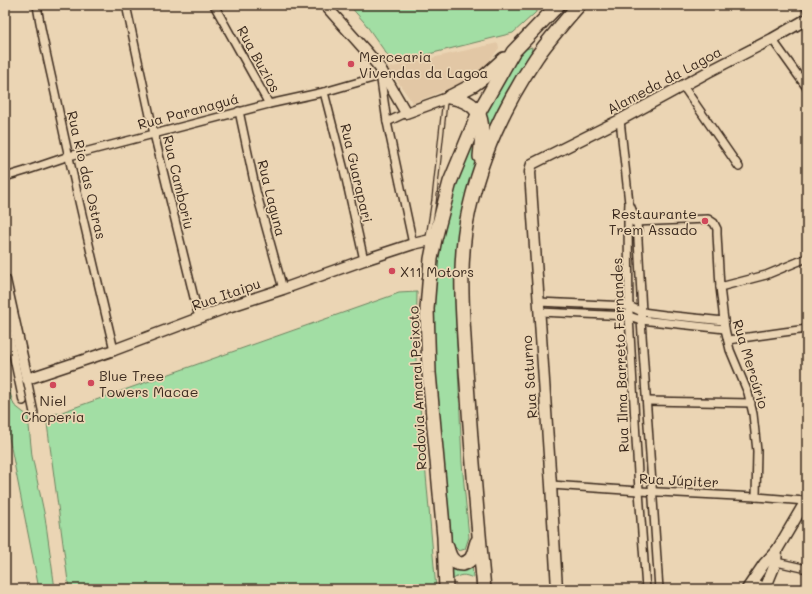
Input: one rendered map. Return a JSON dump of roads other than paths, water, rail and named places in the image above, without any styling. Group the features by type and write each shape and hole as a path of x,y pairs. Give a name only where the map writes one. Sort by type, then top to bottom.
{"highway":[{"name":"Rodovia Amaral Peixoto","path":"446,589 444,537 430,373 427,309 432,240 450,182 479,112 513,52 558,5"},
{"path":"484,589 470,437 461,280 463,243 468,210 478,176 491,142 518,87 537,57 563,22 579,5"},
{"path":"448,98 473,85 513,52"},
{"path":"448,98 467,101 479,112 482,126 482,141 478,176"},
{"path":"444,537 449,554 453,561 463,564 471,559 479,536"}],"street":[{"name":"Rua Rio das Ostras","path":"37,5 69,156 114,350"},
{"name":"Rua Camboriu","path":"126,5 154,134 199,318"},
{"name":"Rua Buzios","path":"214,5 269,104"},
{"path":"325,5 366,50 406,113"},
{"path":"804,5 807,9"},
{"name":"Alameda da Lagoa","path":"532,164 620,120 807,19"},
{"path":"772,39 807,88"},
{"name":"Rua Paranaguá","path":"5,177 69,156 269,104 324,92 380,72"},
{"path":"380,72 387,122 413,244"},
{"path":"683,86 739,167"},
{"name":"Rua Guarapari","path":"324,92 344,170 364,260"},
{"path":"387,122 406,113 448,98"},
{"name":"Rua Laguna","path":"239,112 256,191 283,290"},
{"name":"Rua Ilma Barreto Fernandes","path":"620,120 629,203 629,316 646,589"},
{"name":"Rua Saturno","path":"532,164 530,167 530,172 557,589"},
{"name":"Rua Ilma Barreto Fernandes","path":"629,203 637,222 642,312 641,320 659,589"},
{"name":"Rua Mercúrio","path":"637,222 708,219 714,223 716,229 720,287 725,329 730,350 748,393 755,426 757,451 756,497"},
{"path":"628,222 637,222"},
{"name":"Rua Itaipu","path":"27,379 114,350 228,307 283,290 364,260 413,244 432,240"},
{"path":"720,287 766,275 807,258"},
{"path":"5,280 34,413"},
{"path":"538,307 629,306 642,312 724,321"},
{"path":"538,307 629,316 641,320 725,329"},
{"path":"5,316 23,401"},
{"path":"728,340 807,329"},
{"path":"647,401 751,403"},
{"name":"Rua Júpiter","path":"551,485 806,500"},
{"path":"750,585 767,588 772,561 806,500"},
{"path":"772,561 807,569"},
{"path":"750,585 772,561"}],"lane":[{"path":"432,240 434,200 448,98"}],"place":[{"name":"Mercearia Vivendas da Lagoa","path":"351,64"},
{"name":"Restaurante Trem Assado","path":"705,221"},
{"name":"X11 Motors","path":"392,271"},
{"name":"Blue Tree Towers Macae","path":"91,383"},
{"name":"Niel Choperia","path":"53,385"}]}
